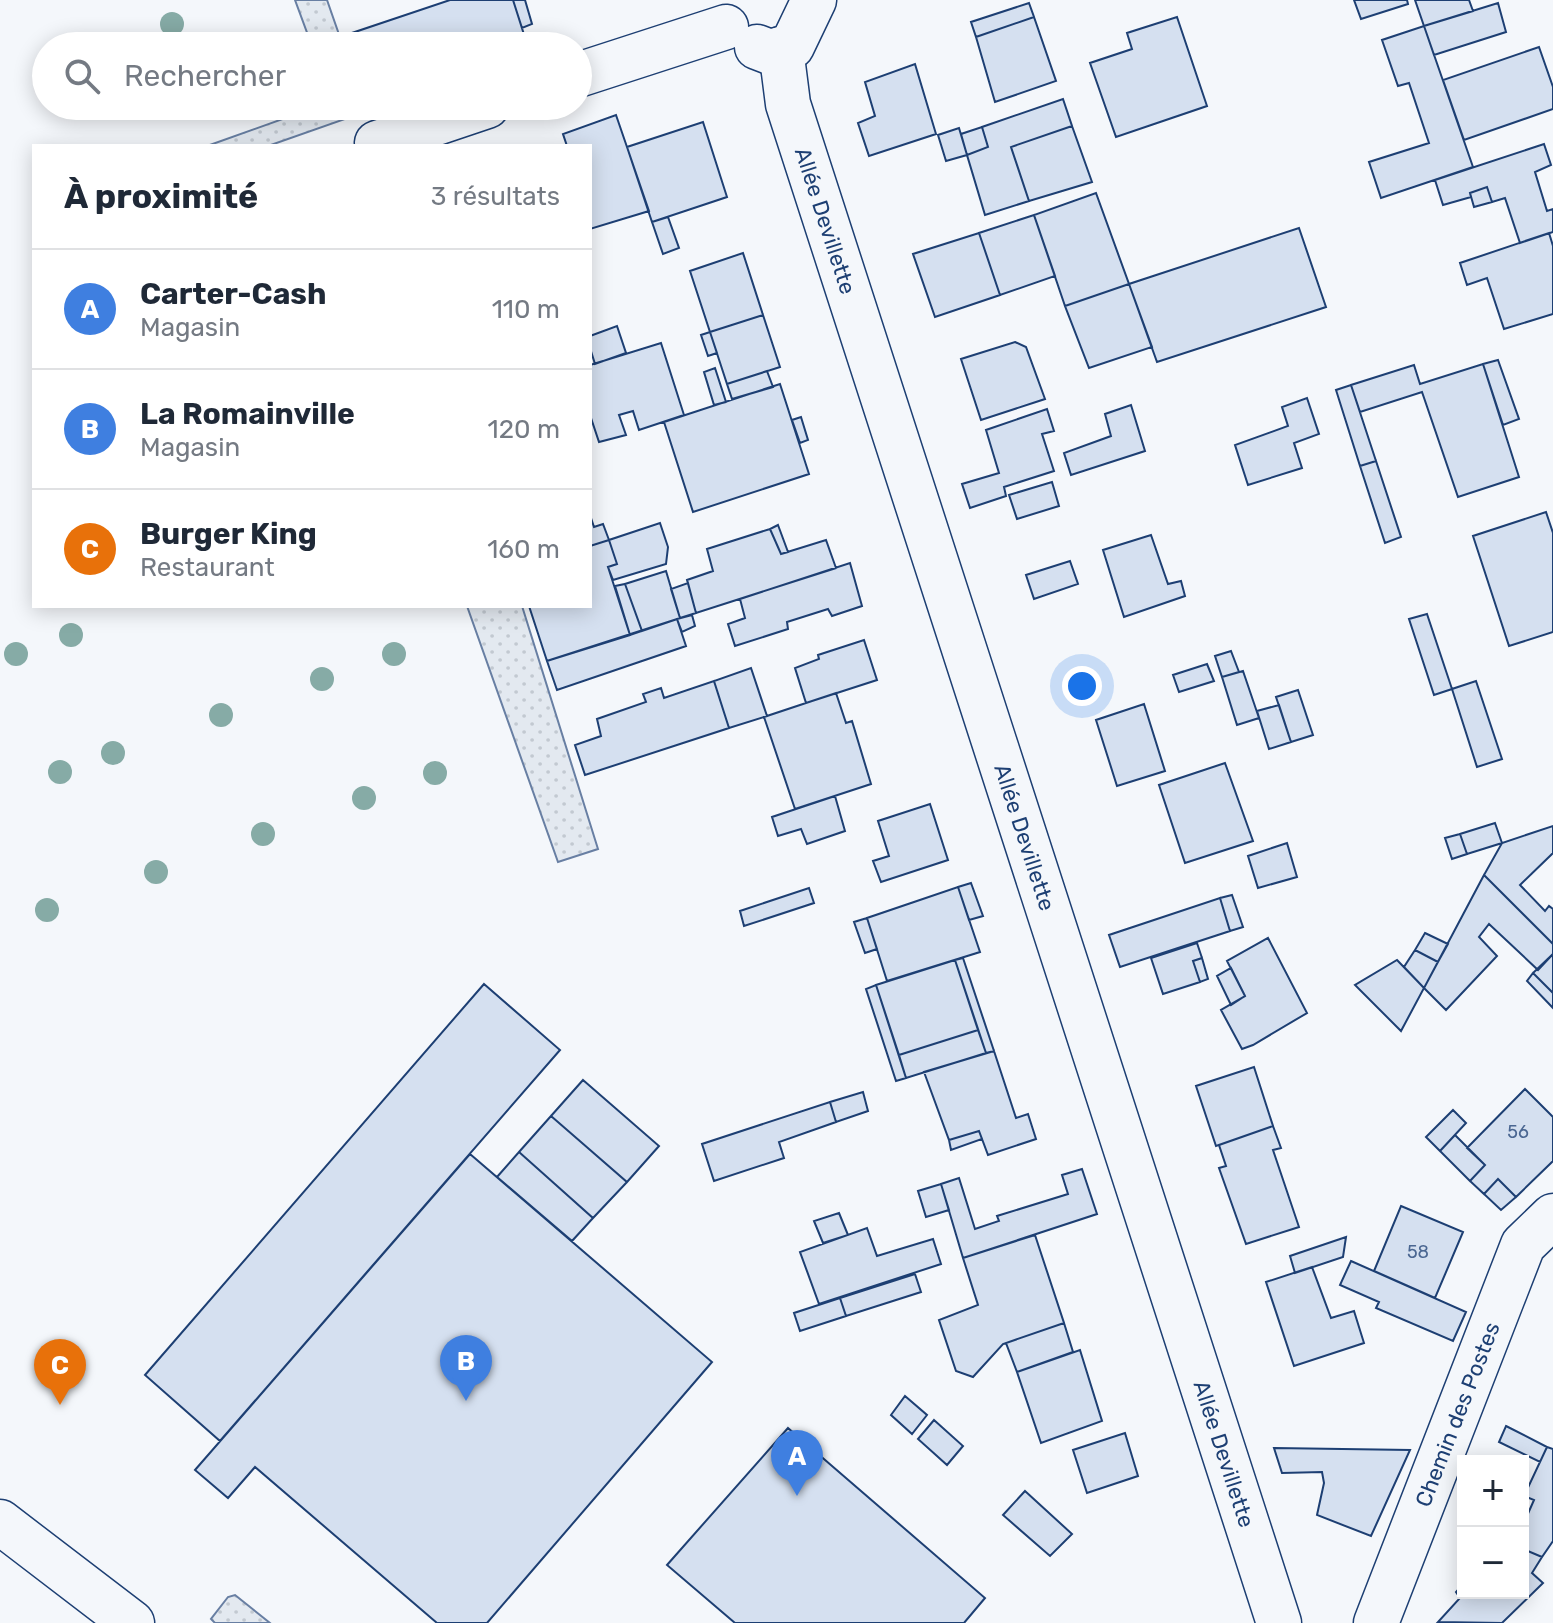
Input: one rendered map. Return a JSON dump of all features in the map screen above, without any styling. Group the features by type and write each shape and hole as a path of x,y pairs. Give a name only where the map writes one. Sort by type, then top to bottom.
{"street":[{"path":"592,69 726,14 732,37 770,52 792,46 814,0"},
{"name":"Allée Devillette","path":"781,49 788,104 1279,1623"},
{"path":"377,143 445,120"},
{"name":"Chemin des Postes","path":"1376,1623 1523,1245 1553,1216"},
{"path":"0,1522 132,1623"}],"shaded area":[{"path":"295,0 327,0 338,32 307,32"},
{"path":"280,120 342,120 274,144 213,144"},
{"path":"468,608 523,608 598,849 558,862"},
{"path":"235,1595 270,1623 215,1623 211,1619 228,1597"}],"building":[{"path":"450,0 513,0 523,32 355,32"},
{"path":"513,0 525,0 532,24 522,28"},
{"path":"1354,0 1407,0 1408,4 1361,19"},
{"path":"1415,0 1469,0 1473,11 1424,26"},
{"path":"1029,3 1034,17 976,37 971,22"},
{"path":"1498,3 1506,32 1434,55 1424,26"},
{"path":"1034,17 1056,81 995,102 976,37"},
{"path":"1177,17 1207,106 1116,137 1090,63 1132,49 1127,33"},
{"path":"1424,26 1473,167 1381,198 1369,162 1429,143 1409,83 1398,86 1382,40"},
{"path":"1539,47 1553,87 1553,109 1464,140 1443,80"},
{"path":"915,64 936,134 869,156 858,123 875,116 865,82"},
{"path":"1063,99 1072,126 1011,147 1029,201 985,215 967,155 988,147 982,127"},
{"path":"616,115 649,211 592,228 592,144 566,144 563,134"},
{"path":"703,122 727,197 652,222 627,147"},
{"path":"1072,126 1092,182 1029,201 1011,147"},
{"path":"982,127 988,147 967,155 961,134"},
{"path":"959,128 967,155 946,161 938,135"},
{"path":"1544,144 1551,165 1535,172 1547,211 1553,209 1553,232 1520,243 1505,198 1492,202 1487,187 1470,193 1471,197 1443,205 1435,180"},
{"path":"1487,187 1492,202 1474,207 1470,193"},
{"path":"1096,193 1129,284 1065,306 1034,215"},
{"path":"1034,215 1055,276 1000,295 979,233"},
{"path":"668,217 679,248 663,254 652,222"},
{"path":"1299,228 1326,307 1157,362 1129,284"},
{"path":"979,233 1000,295 935,317 913,254"},
{"path":"1549,233 1553,246 1553,314 1504,329 1487,278 1467,285 1460,263"},
{"path":"743,253 763,315 710,332 690,271"},
{"path":"1129,284 1152,347 1089,368 1065,306"},
{"path":"763,315 780,367 727,384 710,332"},
{"path":"617,326 626,353 595,364 592,335"},
{"path":"710,332 717,353 708,356 701,335"},
{"path":"1015,342 1026,347 1045,399 981,420 961,359"},
{"path":"661,343 684,415 639,430 633,411 619,415 626,435 599,442 592,421 592,364"},
{"path":"1498,360 1519,419 1503,425 1483,364"},
{"path":"1483,364 1519,477 1458,497 1422,392 1360,412 1351,385 1414,365 1420,384"},
{"path":"715,368 726,402 714,405 704,372"},
{"path":"767,371 773,387 732,399 727,384"},
{"path":"780,384 809,474 693,512 664,422"},
{"path":"1351,385 1376,461 1360,466 1336,390"},
{"path":"1307,398 1319,434 1294,443 1302,468 1248,485 1235,445 1288,426 1282,407"},
{"path":"1131,405 1145,451 1071,475 1064,453 1111,436 1105,414"},
{"path":"1047,409 1054,431 1042,434 1054,471 1004,487 1006,496 970,508 962,484 999,473 986,430"},
{"path":"801,417 808,440 800,443 792,420"},
{"path":"1376,461 1401,537 1385,543 1360,466"},
{"path":"1052,482 1059,506 1017,519 1009,495"},
{"path":"1546,512 1553,533 1553,632 1509,646 1473,536"},
{"path":"592,521 594,527 603,524 609,540 592,545"},
{"path":"660,523 668,547 666,564 613,580 608,567 617,564 609,540"},
{"path":"778,525 788,552 781,554 770,529"},
{"path":"770,529 781,554 826,540 836,568 696,613 687,580 713,571 707,549"},
{"path":"1151,535 1168,584 1181,581 1185,596 1124,617 1103,550"},
{"path":"609,540 617,564 608,567 630,635 547,661 530,608 592,608 592,545"},
{"path":"1070,561 1078,584 1034,599 1026,575"},
{"path":"850,563 862,606 832,616 828,609 787,622 788,629 735,646 728,624 745,618 740,599"},
{"path":"666,571 680,618 642,631 625,584"},
{"path":"688,583 696,613 680,618 671,589"},
{"path":"625,584 642,631 630,635 615,586"},
{"path":"1427,614 1452,689 1434,695 1409,619"},
{"path":"692,615 695,626 682,632 677,619"},
{"path":"677,619 686,646 557,690 547,661"},
{"path":"864,640 877,680 806,703 795,668 819,659 818,655"},
{"path":"1231,651 1239,672 1222,677 1215,656"},
{"path":"1207,664 1214,681 1179,692 1173,675"},
{"path":"751,668 767,716 729,728 714,681"},
{"path":"1243,671 1259,718 1237,725 1222,677"},
{"path":"714,681 729,728 585,775 575,745 601,736 597,719 646,702 643,694 661,688 664,698"},
{"path":"1476,681 1502,759 1477,767 1452,689"},
{"path":"1298,690 1313,735 1291,742 1276,697"},
{"path":"836,693 846,723 852,721 871,784 795,809 764,717"},
{"path":"1144,704 1165,771 1117,786 1096,720"},
{"path":"1279,705 1291,742 1269,749 1257,711"},
{"path":"1225,763 1253,841 1185,863 1159,785"},
{"path":"835,796 845,831 807,844 801,829 778,836 772,817"},
{"path":"930,804 948,860 881,882 873,861 889,856 878,821"},
{"path":"1495,823 1502,843 1467,854 1460,834"},
{"path":"1553,826 1553,853 1520,885 1545,911 1549,906 1553,909 1553,944 1484,875 1502,843"},
{"path":"1460,834 1467,854 1452,859 1445,838"},
{"path":"1287,843 1297,877 1258,888 1248,856"},
{"path":"1484,875 1553,944 1553,954 1538,970 1489,924 1479,937 1497,956 1446,1010 1424,988"},
{"path":"971,883 983,916 969,920 958,887"},
{"path":"958,887 980,952 887,981 867,918"},
{"path":"809,888 814,903 744,926 740,911"},
{"path":"1232,895 1243,927 1230,931 1220,898"},
{"path":"1220,898 1230,931 1120,967 1109,935"},
{"path":"867,918 877,949 865,953 854,922"},
{"path":"1425,933 1448,944 1438,962 1415,950"},
{"path":"1268,938 1307,1013 1242,1049 1221,1010 1245,996 1227,961"},
{"path":"1197,943 1202,958 1193,961 1200,982 1163,994 1151,958"},
{"path":"1415,950 1438,962 1424,988 1404,967"},
{"path":"1553,954 1553,993 1533,973"},
{"path":"963,958 994,1051 986,1053 955,960"},
{"path":"1202,958 1208,979 1200,982 1193,961"},
{"path":"955,960 978,1030 899,1055 876,985"},
{"path":"1397,960 1424,988 1401,1031 1355,985"},
{"path":"1231,968 1245,996 1231,1005 1217,976"},
{"path":"1533,973 1553,993 1553,1008 1527,981"},
{"path":"484,984 560,1050 220,1441 145,1375"},
{"path":"876,985 906,1078 896,1081 866,989"},
{"path":"978,1030 986,1053 906,1078 899,1055"},
{"path":"994,1051 1016,1118 1028,1114 1036,1139 988,1155 979,1131 949,1140 924,1072"},
{"path":"1254,1067 1273,1126 1216,1146 1196,1086"},
{"path":"583,1080 659,1146 627,1182 551,1116"},
{"path":"1525,1089 1553,1117 1553,1161 1516,1197 1498,1179 1484,1194 1470,1181 1485,1165 1467,1148"},
{"path":"863,1092 868,1111 836,1122 830,1102"},
{"path":"830,1102 836,1122 779,1142 784,1158 714,1181 702,1144"},
{"path":"1453,1110 1466,1123 1440,1151 1426,1137"},
{"path":"551,1116 627,1182 593,1218 519,1152"},
{"path":"1273,1126 1281,1148 1273,1150 1299,1227 1246,1244 1219,1168 1226,1166 1219,1145"},
{"path":"979,1131 982,1139 951,1150 949,1140"},
{"path":"1455,1135 1485,1165 1470,1181 1440,1151"},
{"path":"519,1152 593,1218 572,1241 497,1177"},
{"path":"470,1154 712,1362 487,1623 437,1623 255,1467 228,1498 195,1470"},
{"path":"1082,1169 1097,1214 963,1258 941,1184 959,1178 975,1229 999,1221 997,1216 1068,1194 1062,1175"},
{"path":"1498,1179 1516,1197 1501,1210 1484,1194"},
{"path":"941,1184 949,1210 926,1217 918,1191"},
{"path":"1401,1206 1463,1232 1435,1298 1374,1271"},
{"path":"839,1213 848,1235 823,1243 814,1221"},
{"path":"867,1228 877,1256 933,1239 941,1264 819,1304 800,1252"},
{"path":"1035,1235 1064,1323 1003,1344 973,1377 956,1371 939,1320 978,1305 963,1258"},
{"path":"1346,1237 1343,1257 1295,1273 1290,1256"},
{"path":"1351,1261 1466,1312 1453,1341 1376,1308 1379,1302 1340,1285"},
{"path":"1312,1267 1331,1318 1354,1311 1364,1343 1294,1366 1266,1282"},
{"path":"915,1274 921,1292 846,1316 840,1298"},
{"path":"840,1298 846,1316 800,1331 794,1313"},
{"path":"1064,1323 1073,1352 1017,1372 1006,1343"},
{"path":"1080,1350 1102,1421 1041,1443 1017,1372"},
{"path":"905,1396 927,1415 912,1434 891,1415"},
{"path":"934,1420 963,1446 947,1465 918,1439"},
{"path":"1506,1426 1547,1447 1540,1462 1499,1442"},
{"path":"788,1428 985,1598 964,1623 735,1623 667,1565"},
{"path":"1125,1433 1138,1476 1087,1493 1073,1450"},
{"path":"1547,1447 1553,1449 1553,1541 1542,1557 1529,1552 1529,1511 1534,1500 1529,1498 1529,1485"},
{"path":"1274,1448 1410,1450 1371,1536 1317,1515 1324,1483 1322,1472 1282,1473"},
{"path":"1025,1491 1072,1534 1050,1556 1003,1515"},
{"path":"1529,1552 1542,1557 1532,1573 1543,1583 1529,1597"},
{"path":"1459,1599 1527,1599 1502,1623 1438,1622"}],"place":[{"name":"La Romainville","path":"466,1401"},
{"name":"Burger King","path":"60,1405"},
{"name":"Carter-Cash","path":"797,1496"}]}
